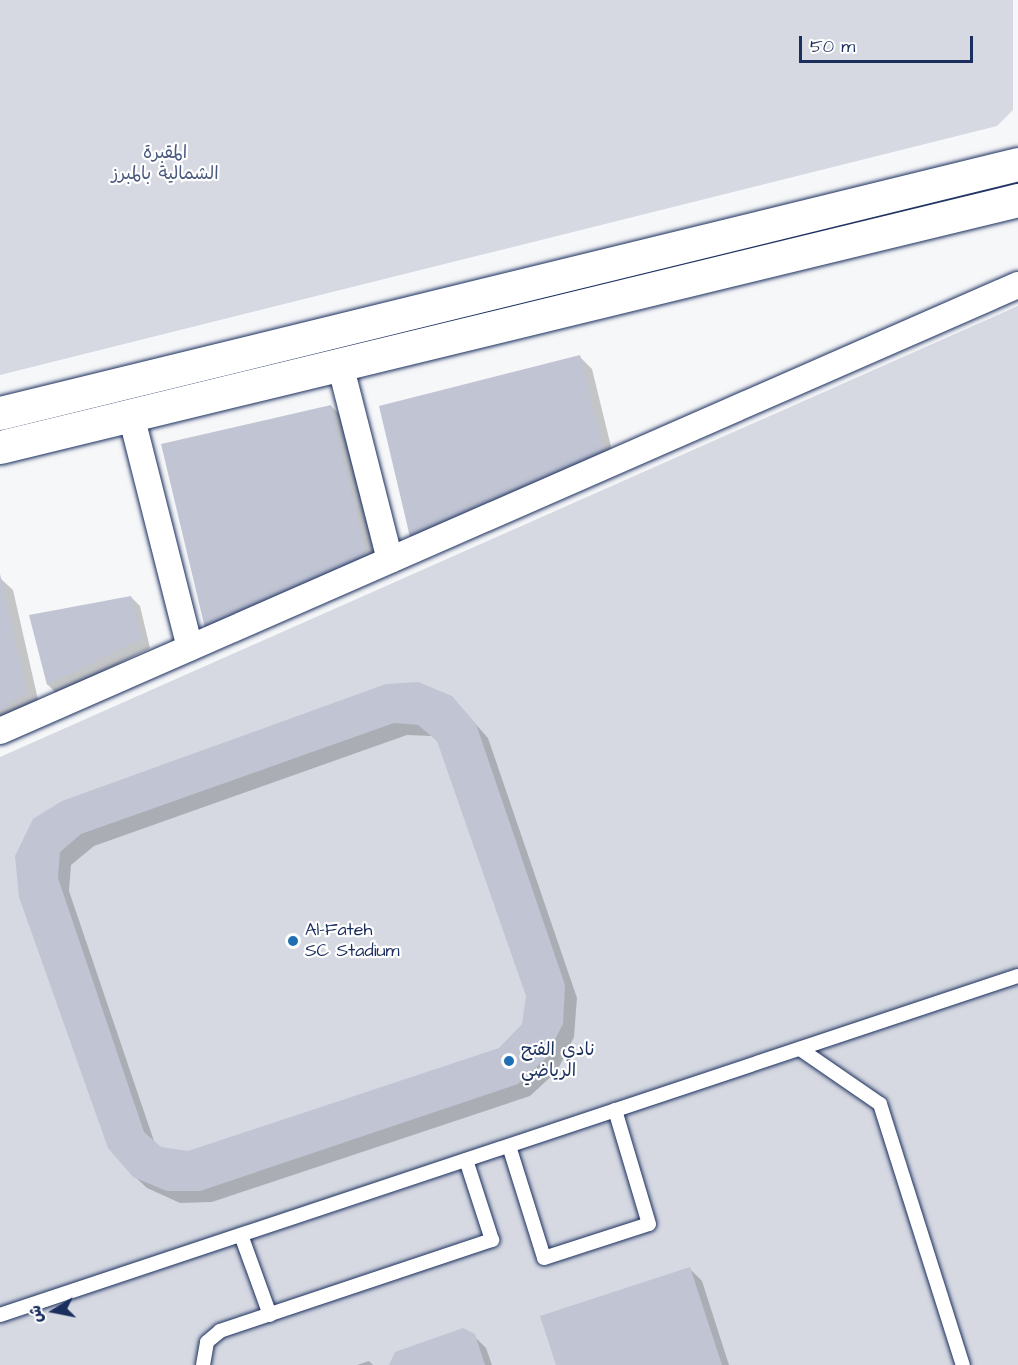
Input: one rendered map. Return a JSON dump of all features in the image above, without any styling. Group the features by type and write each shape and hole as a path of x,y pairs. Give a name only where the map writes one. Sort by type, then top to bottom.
{"main road":[{"path":"0,413 1018,164"},
{"path":"0,447 1018,200"}],"street":[{"path":"0,732 1018,285"},
{"path":"340,364 390,560"},
{"path":"131,415 190,648"}],"lane":[{"path":"0,1315 1018,976"},
{"path":"800,1049 880,1104 959,1364"},
{"path":"509,1146 544,1258 649,1224 615,1110"},
{"path":"203,1365 207,1342 220,1331 492,1240 466,1160"},
{"path":"242,1235 270,1315"}],"green space":[{"name":"المقبرة الشمالية بالمبرز","path":"0,0 1013,0 1013,110 997,126 0,375"},
{"name":"نادي الفتح الرياضي","path":"1018,306 1018,1365 0,1365 0,757"}],"building":[{"path":"580,355 604,451 410,537 379,406"},
{"path":"331,405 367,557 205,628 161,444"},
{"path":"0,574 27,692 0,711"},
{"path":"131,596 142,639 47,685 29,615"},
{"path":"418,682 452,696 476,724 565,985 563,1024 545,1059 518,1084 200,1191 167,1191 133,1177 108,1148 19,897 15,856 33,819 62,801 386,684","holes":["394,723 418,725 437,741 526,996 522,1024 499,1048 188,1151 161,1147 144,1132 58,878 60,852 81,834"]},
{"path":"690,1267 722,1365 556,1365 540,1316"},
{"path":"463,1328 475,1334 485,1365 389,1365 395,1352"}],"place":[{"name":"Al-Fateh SC Stadium","path":"293,941"},
{"name":"نادي الفتح الرياضي","path":"509,1061"}]}
